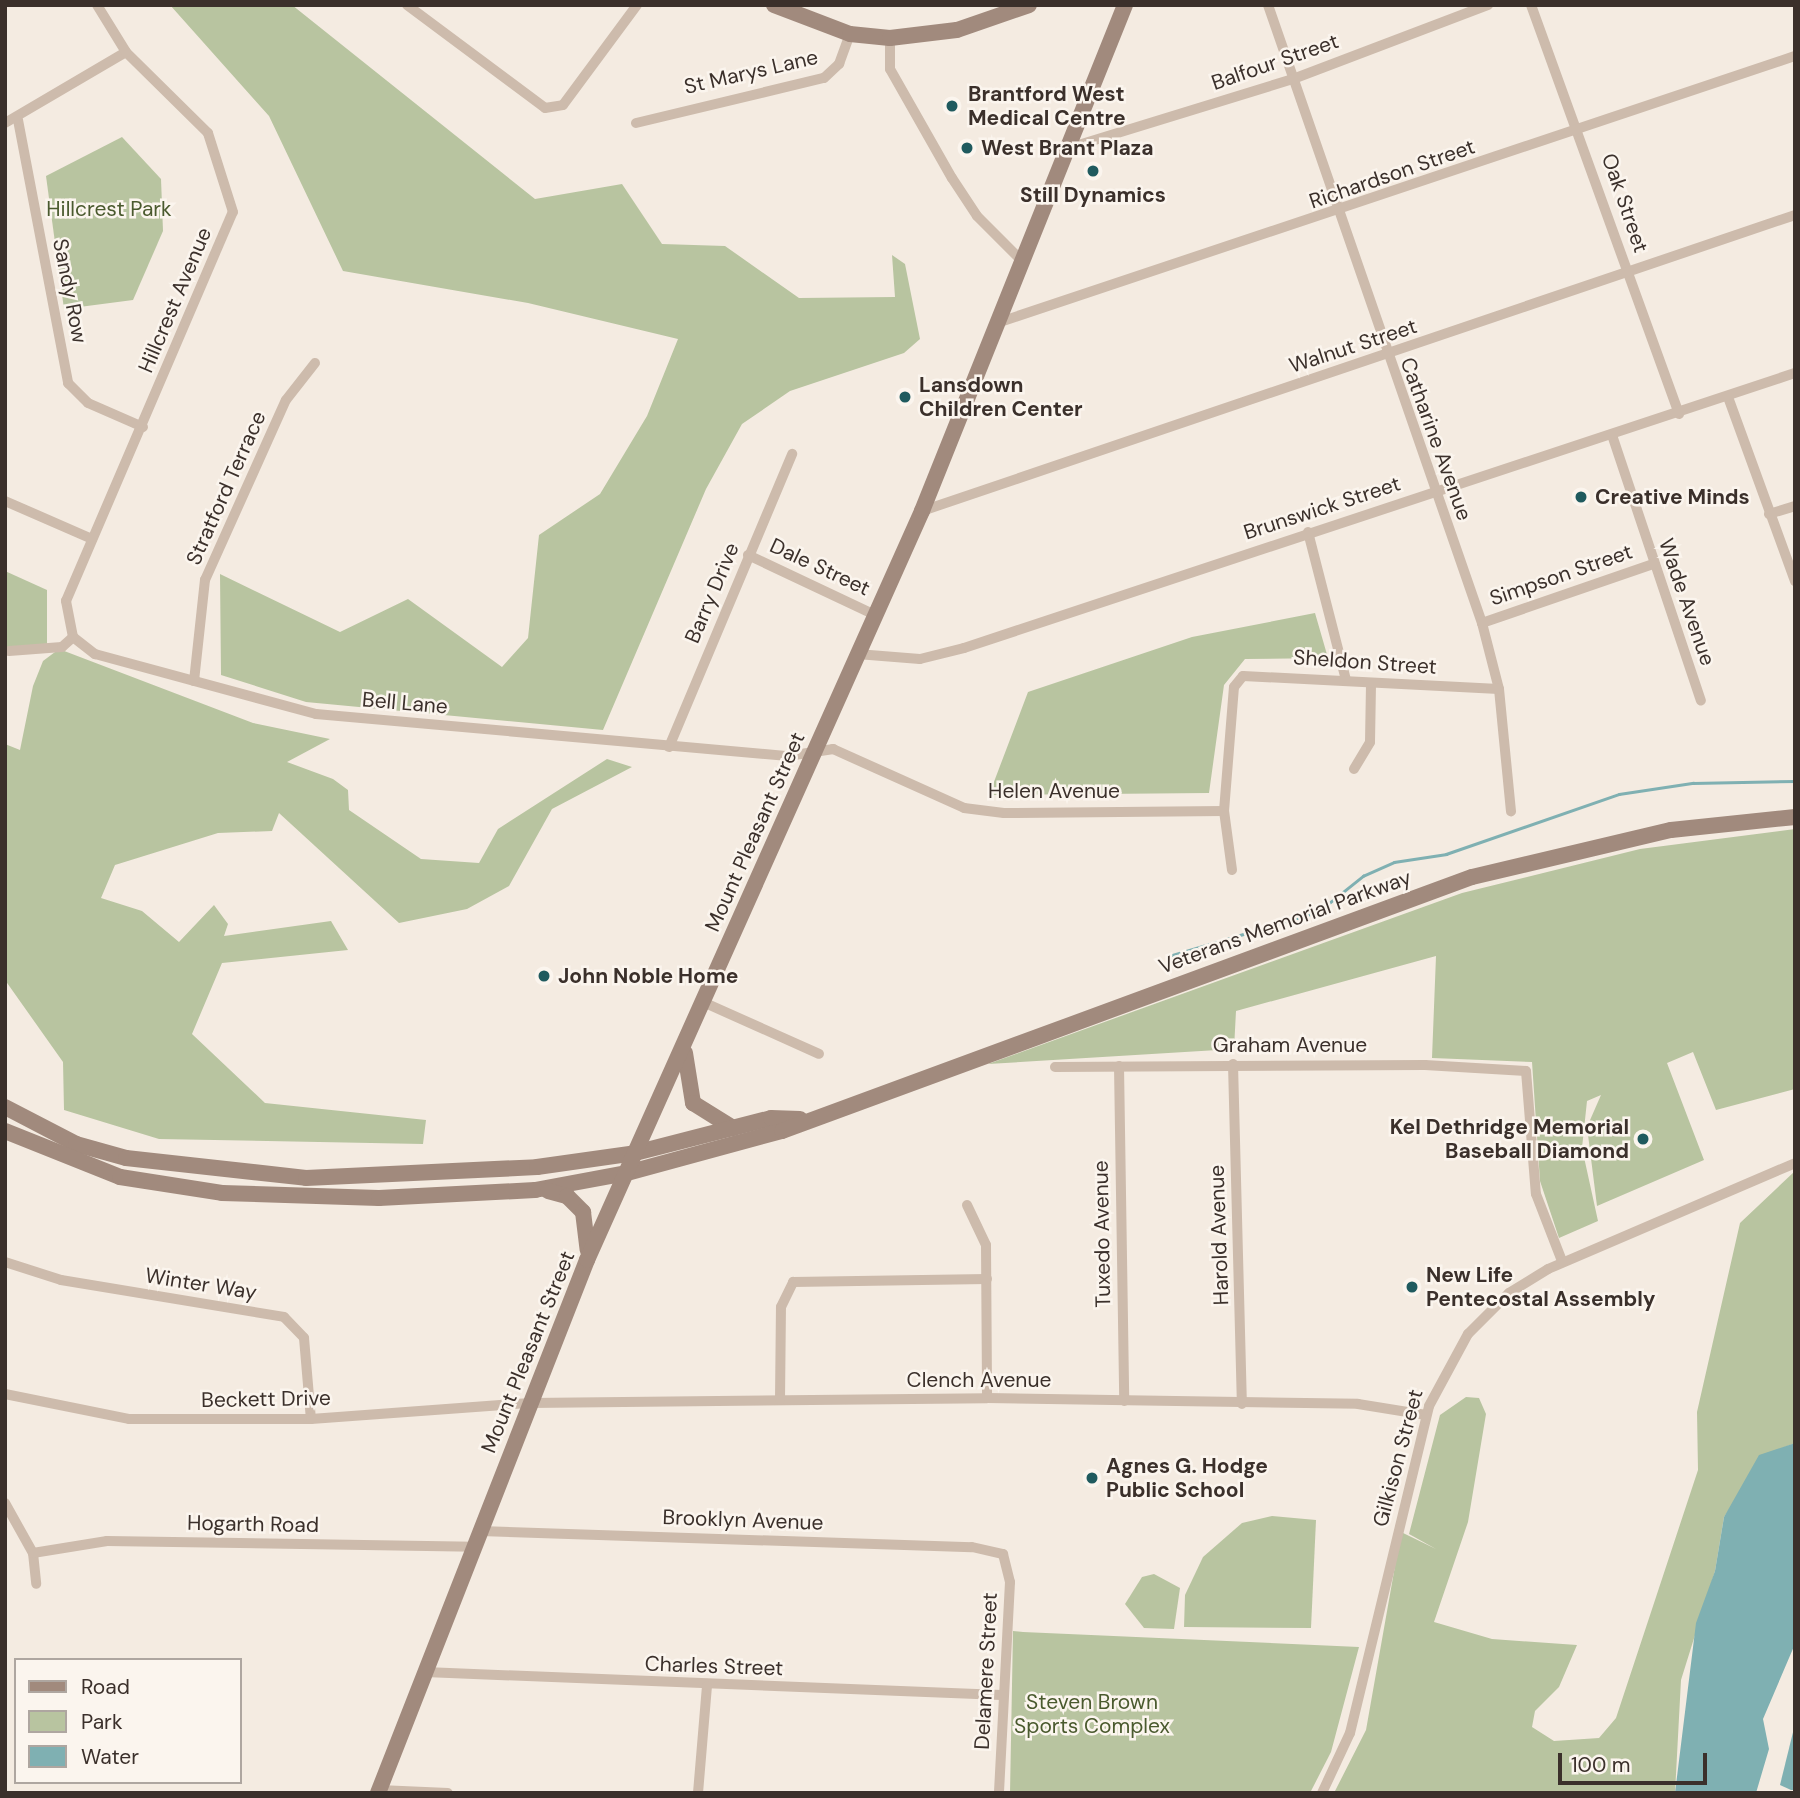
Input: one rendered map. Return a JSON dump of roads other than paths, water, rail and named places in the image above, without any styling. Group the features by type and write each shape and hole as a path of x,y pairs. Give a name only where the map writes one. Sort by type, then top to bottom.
{"main road":[{"path":"774,5 850,34 890,38 946,33 1002,9 1029,5"},
{"name":"Mount Pleasant Street","path":"379,1791 587,1260 922,511 1072,147 1125,5"},
{"name":"Veterans Memorial Parkway","path":"5,1132 120,1177 222,1193 379,1198 535,1189 627,1173 782,1131 803,1120 1472,877 1671,830 1795,817"},
{"path":"686,1040 683,1072 693,1103 733,1128"},
{"path":"5,1096 25,1119"},
{"name":"Veterans Memorial Parkway","path":"5,1107 25,1119 126,1158 306,1178 444,1175 635,1153 771,1118 803,1120"},
{"path":"535,1189 567,1196 583,1212 587,1260"}],"street":[{"name":"Hillcrest Avenue","path":"73,637 66,601 143,427 233,212 208,134 126,52 97,5"},
{"path":"410,6 545,108 563,105 637,5"},
{"name":"Catharine Avenue","path":"1268,5 1433,491 1482,623 1499,690 1511,811"},
{"name":"Balfour Street","path":"1072,147 1293,79 1488,5"},
{"name":"Oak Street","path":"1531,5 1580,131 1679,414"},
{"name":"St Marys Lane","path":"636,123 824,78 839,64 850,34"},
{"path":"890,38 893,76 951,178 977,216 1024,263"},
{"path":"5,123 18,120 126,52"},
{"name":"Richardson Street","path":"1000,322 1340,212 1795,56"},
{"name":"Sandy Row","path":"18,120 68,383 88,403 143,427"},
{"name":"Walnut Street","path":"922,511 1630,275 1795,215"},
{"name":"Stratford Terrace","path":"194,681 205,580 286,400 315,363"},
{"name":"Brunswick Street","path":"857,654 920,659 964,648 1433,491 1679,414 1795,373"},
{"path":"1728,397 1795,581"},
{"name":"Wade Avenue","path":"1612,435 1701,701"},
{"name":"Barry Drive","path":"669,747 793,454"},
{"path":"5,501 92,539"},
{"path":"1769,514 1795,506"},
{"path":"1308,532 1346,680"},
{"name":"Dale Street","path":"748,555 875,615"},
{"name":"Simpson Street","path":"1482,623 1653,564"},
{"path":"9,651 62,647 73,637"},
{"name":"Bell Lane","path":"73,637 95,654 316,714 669,747 788,756 813,752"},
{"name":"Sheldon Street","path":"1224,811 1234,687 1250,673 1371,684 1499,690"},
{"path":"1354,769 1370,742 1371,684"},
{"name":"Helen Avenue","path":"813,752 833,749 964,808 1224,811"},
{"path":"1224,811 1233,870"},
{"path":"703,1002 819,1054"},
{"name":"Graham Avenue","path":"1055,1067 1233,1064 1526,1071 1536,1194 1562,1261"},
{"name":"Harold Avenue","path":"1233,1064 1242,1404"},
{"name":"Tuxedo Avenue","path":"1119,1066 1124,1401"},
{"name":"Gilkison Street","path":"1322,1793 1350,1732 1426,1415 1448,1364 1480,1321 1514,1289 1562,1261 1795,1163"},
{"path":"967,1205 983,1234 987,1279 987,1398"},
{"name":"Winter Way","path":"5,1262 61,1280 284,1317 304,1338 311,1419"},
{"path":"780,1400 781,1307 793,1282 987,1279"},
{"name":"Beckett Drive","path":"5,1394 129,1419 311,1419 530,1403"},
{"name":"Clench Avenue","path":"530,1403 987,1398 1358,1404 1426,1415"},
{"path":"5,1503 5,1510 33,1553 36,1584"},
{"name":"Brooklyn Avenue","path":"480,1531 972,1547 1003,1554"},
{"name":"Hogarth Road","path":"33,1553 107,1541 474,1547"},
{"name":"Delamere Street","path":"999,1793 1002,1695 1010,1582 1003,1554"},
{"name":"Charles Street","path":"425,1672 707,1686 1002,1695"},
{"path":"698,1793 707,1686"},
{"path":"379,1791 448,1793"}],"water":[{"path":"1795,1443 1795,1644 1763,1719 1769,1749 1756,1793 1675,1793 1696,1623 1715,1571 1724,1517 1759,1455"},
{"path":"1795,1724 1795,1790 1791,1790 1780,1785"}],"waterway":[{"path":"1169,956 1318,912 1363,876 1394,862 1446,854 1619,794 1693,783 1795,781"}],"place":[{"name":"Brantford West Medical Centre","path":"952,106"},
{"name":"West Brant Plaza","path":"967,148"},
{"name":"Still Dynamics","path":"1093,171"},
{"name":"Lansdown Children Center","path":"905,397"},
{"name":"Creative Minds","path":"1581,497"},
{"name":"John Noble Home","path":"544,976"},
{"name":"Kel Dethridge Memorial Baseball Diamond","path":"1643,1139"},
{"name":"New Life Pentecostal Assembly","path":"1412,1287"},
{"name":"Agnes G. Hodge Public School","path":"1092,1478"}],"park label":[{"name":"Hillcrest Park","path":"109,209"},
{"name":"Steven Brown Sports Complex","path":"1092,1714"}]}
